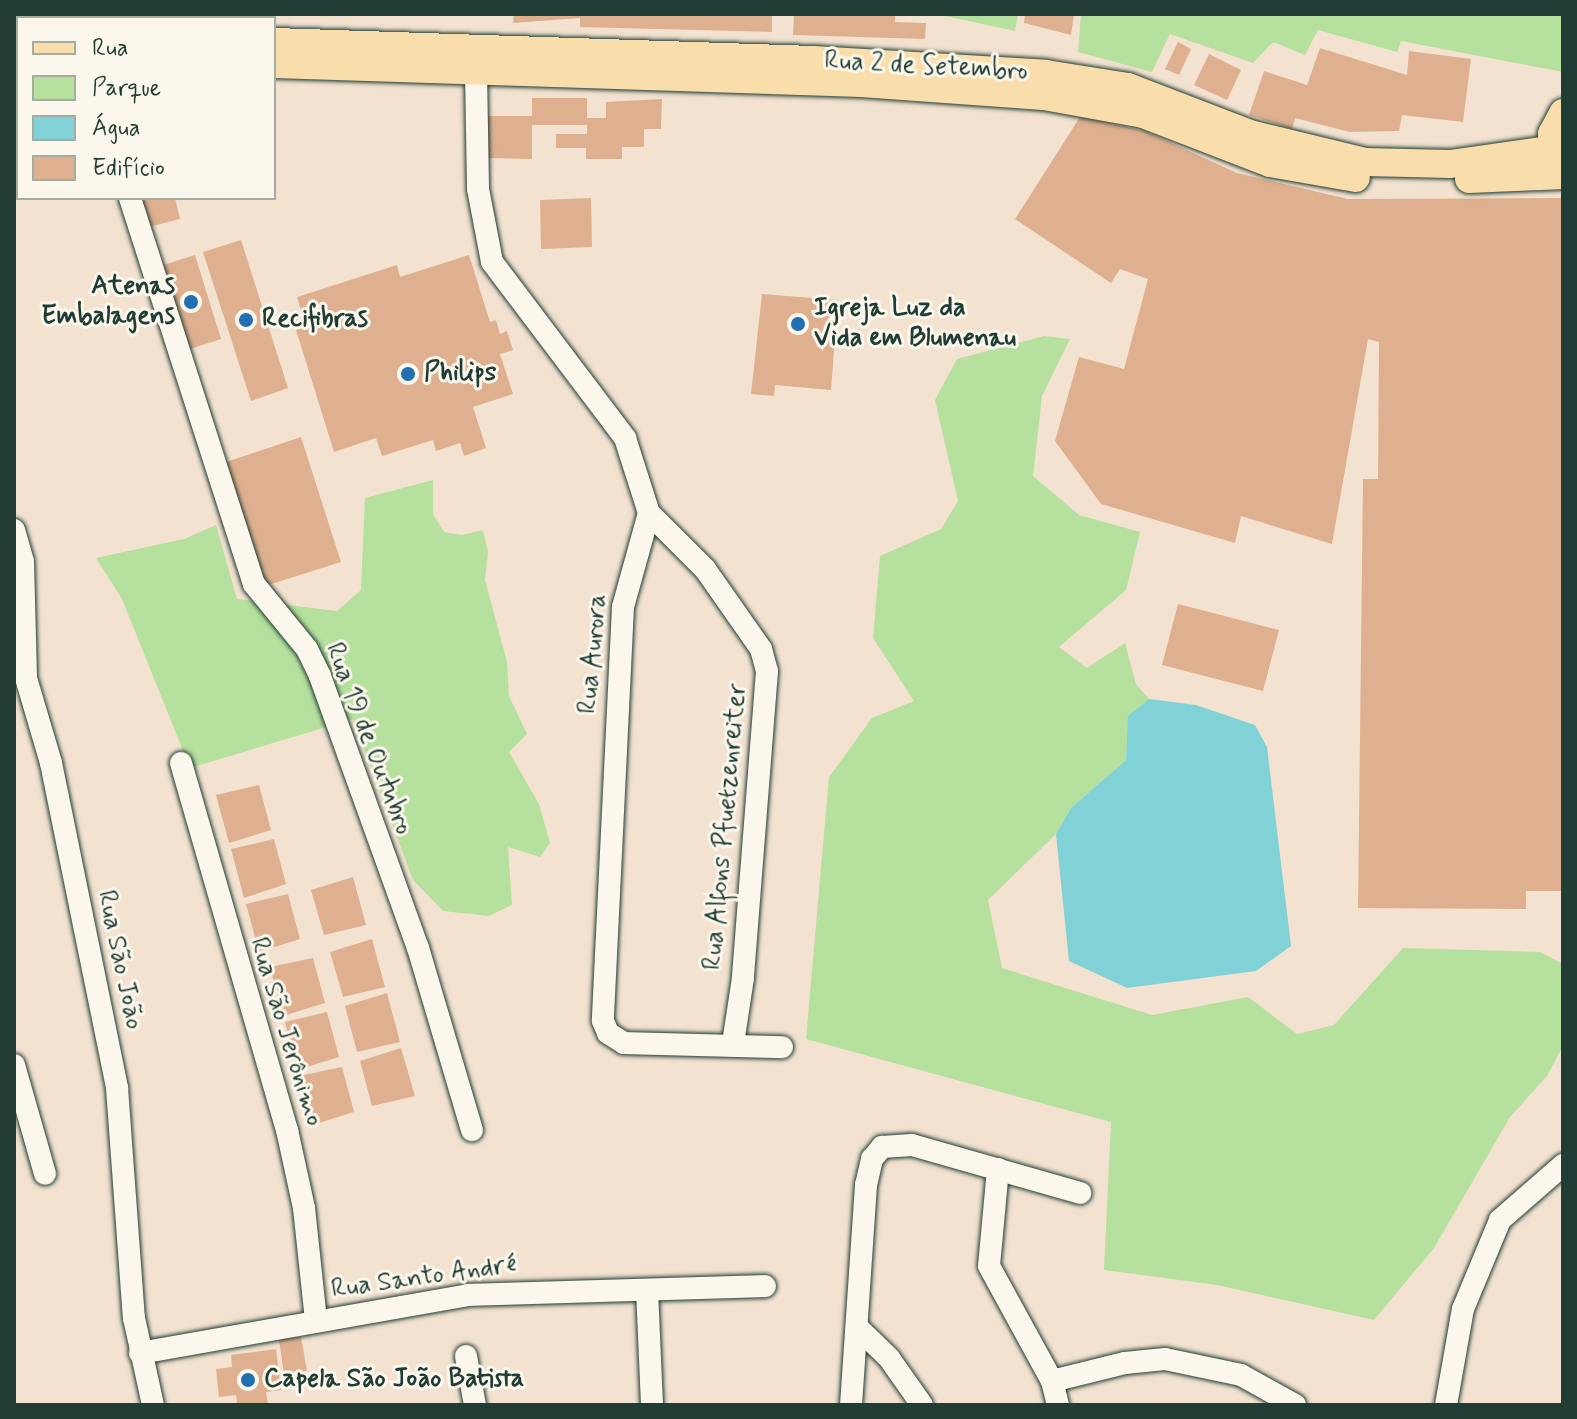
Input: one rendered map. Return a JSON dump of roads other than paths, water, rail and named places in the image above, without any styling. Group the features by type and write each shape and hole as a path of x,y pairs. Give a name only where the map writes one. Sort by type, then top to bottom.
{"main road":[{"name":"Rua 2 de Setembro","path":"276,42 813,60 1046,74 1128,87 1250,134 1365,162 1450,164 1560,161"},
{"name":"Rua 2 de Setembro","path":"276,64 861,83 1044,96 1143,114 1242,154 1323,174 1433,180 1560,161"},
{"path":"1560,161 1552,134 1563,113"}],"street":[{"path":"476,72 478,189 492,262 625,438 649,513"},
{"name":"Rua 19 de Outubro","path":"131,200 254,584 307,649 320,676 418,948 472,1130"},
{"name":"Rua Alfons Pfuetzenreiter","path":"649,513 705,569 761,649 767,671 743,978 733,1043"},
{"name":"Rua Aurora","path":"649,513 623,607 603,1021 608,1033 624,1043 733,1043"},
{"name":"Rua São João","path":"14,530 26,678 51,763 117,1088 140,1353 153,1405"},
{"name":"Rua São Jerônimo","path":"181,763 287,1130 308,1236 316,1321"},
{"path":"733,1043 782,1047"},
{"path":"14,1065 45,1174"},
{"path":"851,1405 859,1329 866,1185 872,1159 882,1147 912,1145 1080,1193"},
{"path":"1446,1405 1463,1309 1500,1220 1563,1165"},
{"path":"998,1169 989,1266 1052,1381 1058,1405"},
{"name":"Rua Santo André","path":"140,1353 468,1295 765,1286"},
{"path":"647,1290 652,1405"},
{"path":"859,1329 889,1358 922,1405"},
{"path":"466,1356 475,1405"},
{"path":"1052,1381 1125,1363 1165,1359 1241,1375 1295,1405"}],"water":[{"path":"1149,699 1196,705 1255,725 1267,747 1291,946 1256,971 1127,988 1069,961 1056,834 1071,808 1126,760 1128,716"}],"place":[{"name":"Atenas Embalagens","path":"191,302"},
{"name":"Recifibras","path":"246,320"},
{"name":"Igreja Luz da Vida em Blumenau","path":"798,324"},
{"name":"Philips","path":"408,374"},
{"name":"Capela São João Batista","path":"248,1380"}]}
